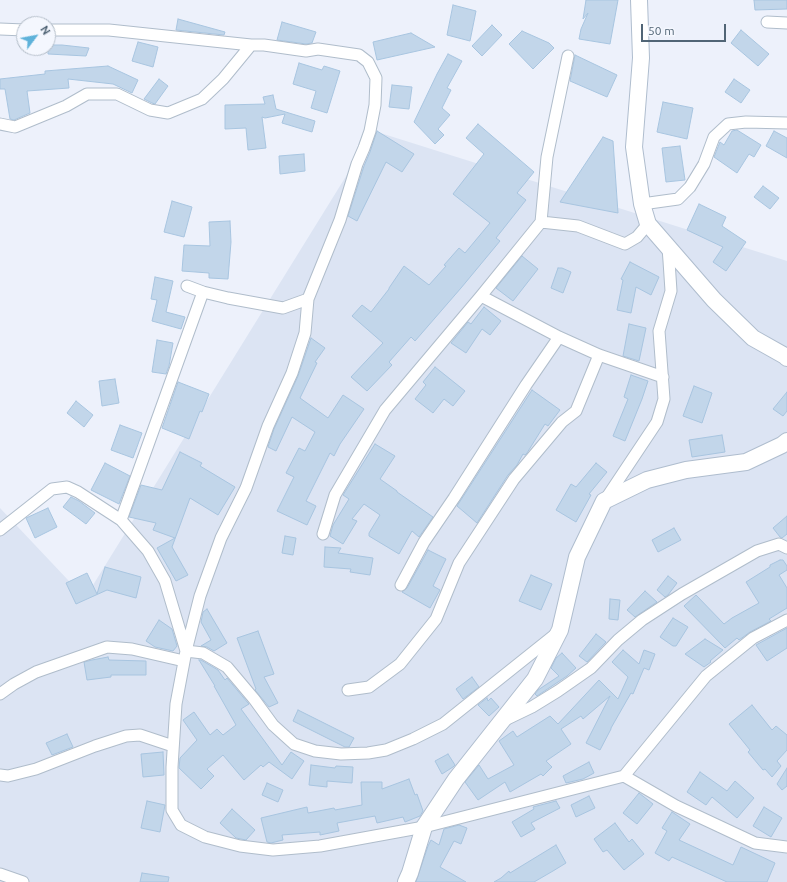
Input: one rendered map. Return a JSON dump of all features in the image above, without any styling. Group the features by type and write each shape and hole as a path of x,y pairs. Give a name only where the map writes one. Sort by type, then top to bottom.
{"main road":[{"path":"639,0 641,58 634,147 642,204 648,224 714,300 754,338 787,358"},
{"path":"406,882 424,827 456,779 535,679 560,630 577,557 604,501 647,480 686,470 746,462 782,445 787,441"}],"street":[{"path":"767,22 787,22"},
{"path":"0,29 16,30"},
{"path":"56,30 109,30 251,45 264,44 306,51 318,48 359,55 368,62 376,78 375,105 370,131 357,164 340,220 308,298 305,333 292,373 268,426 246,488 221,538 200,596 185,656 176,704 172,767 172,810 181,824 205,837 240,846 273,850 320,846 424,827 624,776 706,676 753,638 787,620"},
{"path":"0,124 16,126 66,106 87,94 117,94 150,110 168,113 202,99 223,79 251,45"},
{"path":"323,534 335,495 385,410 541,222 547,157 568,56"},
{"path":"642,204 678,199 690,187 704,164 714,136 728,124 746,122 787,123"},
{"path":"541,222 578,226 625,244 637,237 648,224"},
{"path":"604,501 657,422 664,399 659,331 671,291 668,248"},
{"path":"187,286 203,292 242,301 283,308 308,298"},
{"path":"121,520 203,292"},
{"path":"481,296 560,337 599,355 663,377"},
{"path":"401,584 424,542 526,385 560,337"},
{"path":"348,690 369,687 400,664 436,619 459,563 514,479 562,422 576,411 599,355"},
{"path":"0,530 52,490 67,487 78,492 121,520 148,551 165,581 175,613 185,656"},
{"path":"503,721 558,692 591,668 618,640 642,620 682,594 757,551 779,544 787,548"},
{"path":"0,694 14,684 36,672 107,647 185,656 203,653 227,667 273,724 294,744 315,751 341,754 368,753 386,750 443,724 560,630"},
{"path":"0,775 8,776 36,768 126,736 140,736 173,746"},
{"path":"624,776 676,806 755,843 787,847"},
{"path":"0,874 23,882"}],"shaded area":[{"path":"374,131 787,261 787,882 0,882 0,508 85,598"}],"building":[{"path":"586,0 618,0 610,44 579,39 581,29 588,13 583,19"},
{"path":"754,0 787,0 787,9 755,10"},
{"path":"453,5 476,11 470,41 447,35"},
{"path":"178,19 225,32 224,35 176,30"},
{"path":"282,22 316,32 312,43 306,44 277,40"},
{"path":"492,25 502,35 482,56 472,46"},
{"path":"741,30 769,54 758,66 731,43"},
{"path":"522,31 549,43 554,48 533,69 509,44"},
{"path":"411,33 435,47 377,60 373,42"},
{"path":"138,42 158,47 153,67 132,61"},
{"path":"56,45 89,48 86,56 56,54"},
{"path":"448,54 462,61 447,88 451,90 442,108 450,115 438,129 444,135 435,144 414,122"},
{"path":"575,55 617,75 607,97 570,81"},
{"path":"299,63 322,70 324,66 340,71 327,113 311,108 316,91 293,84"},
{"path":"108,66 138,80 132,93 113,84 68,79 69,88 27,91 30,113 14,120 10,119 5,89 0,89 0,79 45,74 45,71"},
{"path":"159,79 168,86 155,104 144,99"},
{"path":"734,79 750,90 741,103 725,92"},
{"path":"392,85 412,87 409,109 389,107"},
{"path":"273,95 276,109 315,121 312,132 282,123 285,114 265,118 262,117 266,148 248,150 246,128 225,129 225,105 265,104 263,97"},
{"path":"663,102 693,108 687,139 657,132"},
{"path":"478,124 534,172 517,193 526,200 496,238 500,241 461,288 415,341 411,337 389,362 392,365 367,391 351,377 383,343 352,316 362,305 371,312 389,289 404,266 429,285 446,266 444,265 459,248 465,253 490,223 453,194 484,154 466,138"},
{"path":"737,130 761,145 754,157 749,154 737,173 714,157 720,142 724,145 732,131"},
{"path":"377,131 414,154 402,172 386,162 357,221 348,216"},
{"path":"774,131 787,138 787,158 766,146"},
{"path":"603,137 613,141 618,213 560,202"},
{"path":"680,146 685,180 666,182 662,148"},
{"path":"304,154 305,171 280,174 279,156"},
{"path":"763,186 779,198 770,209 754,197"},
{"path":"172,201 192,207 184,237 164,232"},
{"path":"699,204 726,217 722,226 746,242 726,271 713,262 723,247 687,230"},
{"path":"230,221 231,242 228,279 209,278 209,273 182,271 184,245 210,246 209,222"},
{"path":"522,256 538,269 513,301 496,288"},
{"path":"630,262 659,277 651,295 636,287 631,313 617,310 623,280 621,279"},
{"path":"558,268 571,272 563,293 551,288"},
{"path":"155,277 173,281 166,312 185,317 181,329 152,321 157,300 151,299"},
{"path":"484,307 501,321 490,335 482,329 466,353 451,343 468,322 471,324"},
{"path":"629,324 646,328 639,361 623,356"},
{"path":"311,338 325,348 315,362 317,363 300,398 328,418 343,395 364,409 340,444 334,456 330,453 306,501 316,506 307,525 277,511 294,477 286,473 299,448 305,451 315,432 292,417 276,451 268,447 274,429 298,376"},
{"path":"157,340 173,343 166,374 152,372"},
{"path":"435,367 465,391 453,406 444,399 433,413 415,399 426,385 423,382"},
{"path":"631,375 648,381 625,441 613,436 628,399 624,397"},
{"path":"115,379 119,403 102,406 99,381"},
{"path":"178,382 209,394 202,412 200,411 189,439 162,428"},
{"path":"694,386 712,393 702,423 683,416"},
{"path":"532,390 560,410 548,426 545,424 527,453 525,455 523,454 517,465 508,475 477,523 457,506"},
{"path":"787,392 787,411 783,416 773,409"},
{"path":"76,401 93,415 84,427 67,413"},
{"path":"120,425 142,433 133,458 111,450"},
{"path":"722,435 725,452 692,457 689,440"},
{"path":"375,444 395,456 380,479 433,517 419,537 412,531 399,554 369,536 369,533 380,515 364,504 352,519 357,521 343,544 330,536 333,525 349,499 343,495"},
{"path":"180,452 202,463 200,466 235,487 218,515 190,498 172,547 188,575 176,581 157,548 175,538 153,530 156,523 129,517 141,485 162,490"},
{"path":"105,463 130,476 119,504 91,490"},
{"path":"596,463 607,472 589,494 591,495 576,522 556,510 571,484 576,487"},
{"path":"71,497 95,513 86,524 63,507"},
{"path":"48,508 57,527 35,538 26,518"},
{"path":"787,516 787,534 782,538 773,528"},
{"path":"674,528 681,540 658,552 652,540"},
{"path":"285,536 296,538 293,555 282,553"},
{"path":"325,547 341,548 338,553 373,558 370,575 350,572 351,569 324,567"},
{"path":"428,550 446,559 433,586 440,590 430,608 402,592 407,588"},
{"path":"783,560 787,566 787,570 779,575 787,588 787,608 769,619 771,621 750,632 739,640 737,638 725,648 684,606 696,595 724,624 759,603 746,582 770,567 770,565"},
{"path":"105,567 141,577 136,598 107,590 76,604 66,583 87,573 97,594"},
{"path":"531,575 552,584 541,610 519,601"},
{"path":"668,576 677,583 665,597 657,590"},
{"path":"645,591 657,602 635,617 627,610"},
{"path":"610,599 620,600 618,620 609,619"},
{"path":"207,609 227,643 214,651 207,647 201,646 211,640 201,622 203,612"},
{"path":"673,618 688,627 676,646 673,646 660,637"},
{"path":"159,620 172,629 177,646 173,651 155,647 146,641"},
{"path":"787,628 787,648 767,661 756,645"},
{"path":"258,631 274,674 264,677 278,703 269,707 255,690 256,689 237,638"},
{"path":"596,634 606,642 587,662 579,656"},
{"path":"705,639 723,650 704,667 685,654"},
{"path":"623,650 639,664 644,650 655,654 649,670 644,668 633,694 631,693 600,750 586,743 610,696 583,719 581,716 561,729 571,744 546,761 552,767 543,776 541,774 510,792 505,782 478,800 465,782 479,765 488,779 514,765 499,741 513,731 517,737 550,716 558,724 599,680 618,699 628,677 612,662"},
{"path":"562,653 576,668 567,676 537,696 535,694 538,690 559,676 551,668 556,658"},
{"path":"108,657 109,660 146,661 146,675 111,675 111,677 87,680 84,662"},
{"path":"199,660 218,670 225,680 227,678 249,704 241,709 282,765 291,752 304,761 292,779 269,762 263,767 261,765 244,780 223,755 207,769 214,776 201,789 179,768 180,758 197,740 183,720 194,712 210,735 217,729 223,735 236,725"},
{"path":"472,677 479,687 463,699 456,689"},
{"path":"487,698 488,701 491,698 499,707 489,716 478,705"},
{"path":"752,705 772,730 776,726 787,735 787,750 777,761 781,766 772,777 765,769 763,770 748,752 750,750 729,724"},
{"path":"298,710 354,738 349,747 345,747 293,721"},
{"path":"67,734 73,747 52,755 46,743"},
{"path":"163,752 164,775 143,777 141,754"},
{"path":"448,754 455,765 442,774 435,761"},
{"path":"589,762 594,773 583,779 566,783 563,776"},
{"path":"311,765 335,768 336,766 353,767 352,783 327,781 327,787 309,785"},
{"path":"787,768 787,786 782,790 777,784"},
{"path":"700,772 727,791 735,781 754,798 737,818 712,797 706,805 687,792"},
{"path":"409,779 415,795 417,794 423,811 420,816 405,822 403,817 377,823 375,816 337,823 339,831 320,835 320,832 282,835 283,840 271,843 267,842 261,818 307,807 308,813 362,805 361,782 382,782 382,789"},
{"path":"267,783 283,790 278,802 262,795"},
{"path":"639,793 653,804 637,824 623,813"},
{"path":"589,796 595,808 576,817 571,805"},
{"path":"147,801 165,805 160,832 141,828"},
{"path":"556,801 560,808 531,823 535,829 521,837 512,822 534,809 533,807"},
{"path":"764,807 782,818 771,837 753,826"},
{"path":"232,809 255,830 246,840 236,838 220,823"},
{"path":"672,812 690,824 679,840 733,865 741,847 775,863 767,882 727,882 672,857 669,861 655,853 667,831 662,828"},
{"path":"615,823 629,842 632,839 644,854 624,870 607,850 603,852 594,839"},
{"path":"459,825 467,828 461,844 454,841 440,867 466,882 416,882 431,840 439,845 444,829"},
{"path":"556,845 566,863 553,871 534,882 494,882 509,871 510,873"},
{"path":"142,873 169,877 168,882 140,882"}]}
